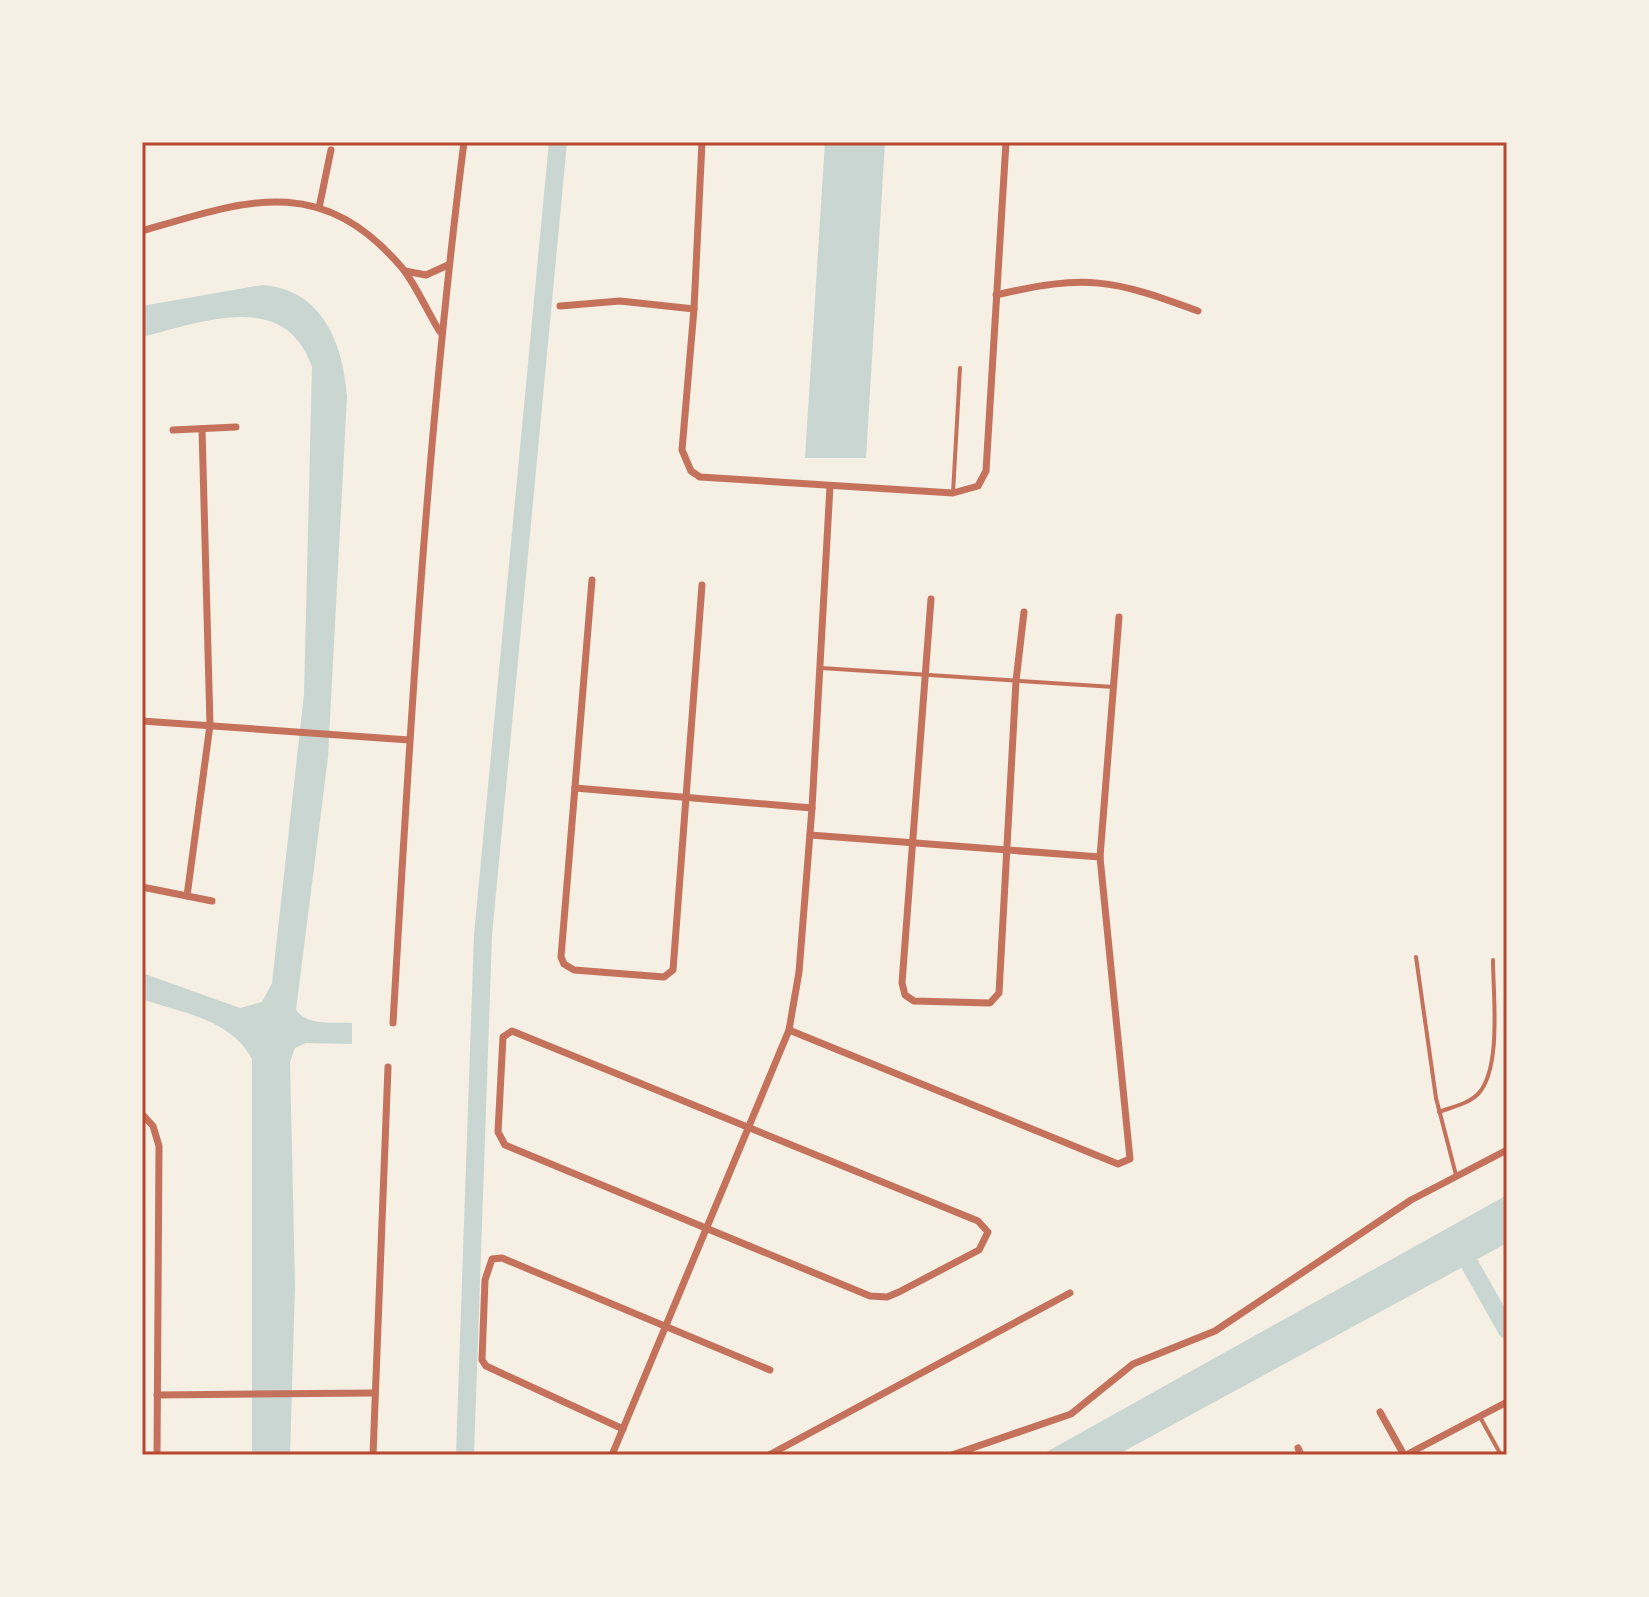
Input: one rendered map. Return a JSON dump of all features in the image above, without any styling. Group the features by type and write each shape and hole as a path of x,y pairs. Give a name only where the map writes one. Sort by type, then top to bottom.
{"street":[{"path":"393,1023 409,740 440,332 464,142"},
{"path":"702,142 694,309 682,450 691,471 700,477 953,493 978,486 986,471 1006,142"},
{"path":"319,208 331,150"},
{"path":"142,231 224,207 261,201 319,208 369,236 405,271 440,332"},
{"path":"405,271 426,275 448,265"},
{"path":"996,295 1036,285 1091,281 1137,289 1198,311"},
{"path":"560,306 620,301 694,309"},
{"path":"173,430 236,427"},
{"path":"187,896 210,725 202,429"},
{"path":"612,1455 789,1030 799,972 810,835 830,486"},
{"path":"592,580 561,957 564,964 574,970 664,977 671,974 688,798 702,585"},
{"path":"931,599 902,983 905,995 914,1001 990,1003 998,998 1016,681 1024,612"},
{"path":"789,1030 1030,1131 1118,1164 1127,1161 1132,1147 1100,857 1119,617"},
{"path":"142,721 409,740"},
{"path":"575,788 812,808"},
{"path":"810,835 1100,857"},
{"path":"142,887 212,901"},
{"path":"512,1031 748,1129 978,1221 988,1232 987,1239 979,1250 899,1292 880,1298 505,1145 498,1132 503,1037 512,1031"},
{"path":"373,1455 388,1067"},
{"path":"142,1114 153,1126 159,1146 157,1455"},
{"path":"952,1455 1071,1414 1133,1364 1215,1331 1376,1222 1456,1175 1507,1150"},
{"path":"623,1429 486,1366 482,1360 490,1262 502,1258 770,1370"},
{"path":"769,1455 1070,1293"},
{"path":"157,1395 373,1393"},
{"path":"1380,1412 1405,1455 1507,1402"}],"lane":[{"path":"953,493 960,368"},
{"path":"820,668 1114,687"},
{"path":"1416,957 1439,1112 1456,1175"},
{"path":"1439,1112 1469,1101 1488,1080 1493,1036 1493,960"},
{"path":"1480,1417 1501,1455"}],"shaded area":[{"path":"825,142 885,142 866,458 805,458"},
{"path":"262,285 283,289 300,297 326,322 340,357 347,396 328,757 296,1010 314,1021 352,1023 352,1044 306,1043 295,1048 290,1062 295,1286 290,1455 252,1455 252,1059 232,1035 219,1026 142,999 142,973 240,1008 262,1002 272,983 304,694 312,367 299,342 282,327 262,319 239,317 214,320 142,337 142,306"},
{"path":"1507,1195 1507,1243 1117,1455 1041,1455"}],"waterway":[{"path":"465,1455 483,935 558,142"},
{"path":"1465,1256 1507,1330"}]}
